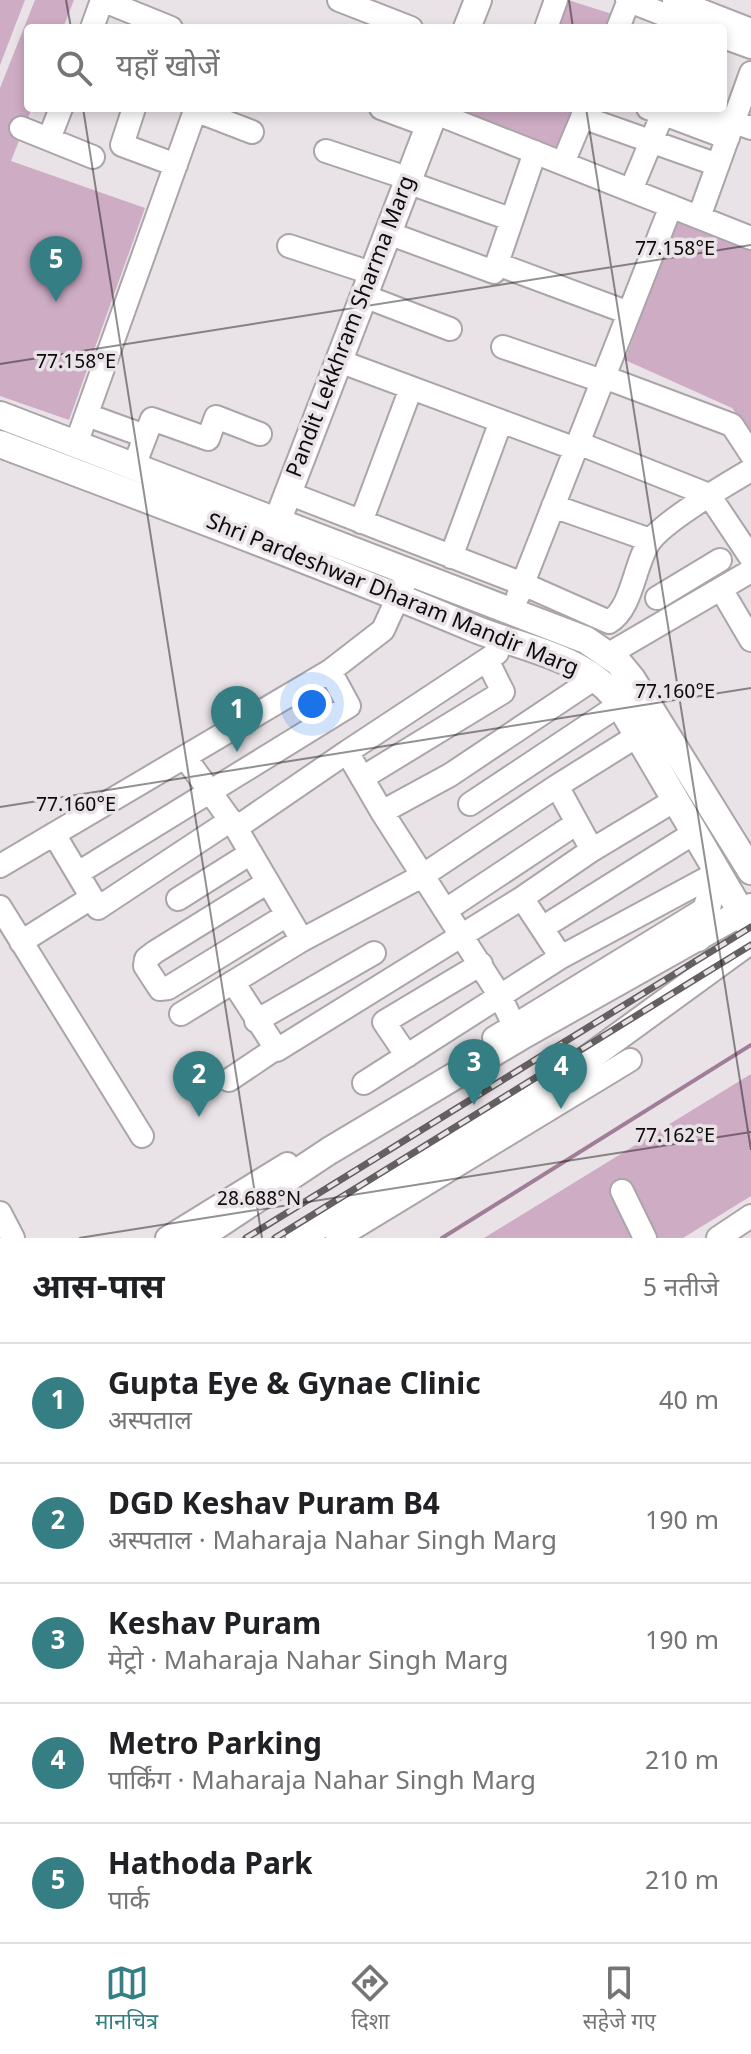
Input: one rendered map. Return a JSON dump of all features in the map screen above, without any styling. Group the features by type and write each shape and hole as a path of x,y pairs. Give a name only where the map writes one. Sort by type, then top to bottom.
{"main road":[{"path":"454,24 463,0"},
{"path":"469,24 478,0"},
{"name":"Pandit Lekkhram Sharma Marg","path":"259,542 271,517 359,269 401,178 426,112"},
{"name":"Pandit Lekkhram Sharma Marg","path":"271,517 288,493 364,296 388,233 401,178"},
{"name":"Shri Pardeshwar Dharam Mandir Marg","path":"0,415 586,640 609,654 632,679 746,845 751,871"},
{"name":"Shri Pardeshwar Dharam Mandir Marg","path":"0,444 400,597 511,644 576,664 602,681 619,705 717,873 747,916"},
{"path":"698,938 717,873"},
{"path":"198,1238 292,1169 517,1031 587,991 747,916"},
{"path":"299,1238 597,1067 751,940"}],"street":[{"path":"93,24 102,0 161,24"},
{"path":"339,0 401,24"},
{"path":"547,24 556,0"},
{"path":"619,24 628,0 722,24"},
{"path":"674,0 698,19"},
{"path":"727,25 751,30"},
{"path":"727,38 751,47"},
{"path":"699,217 718,165 737,129 751,73"},
{"path":"49,139 59,112"},
{"path":"133,112 122,145 176,165"},
{"path":"76,444 195,112"},
{"path":"203,112 252,132"},
{"path":"426,112 751,238"},
{"path":"631,190 653,140 658,112"},
{"path":"666,112 737,129"},
{"path":"704,112 737,129"},
{"path":"563,163 584,113 718,165"},
{"path":"21,128 93,157"},
{"path":"326,151 510,219"},
{"path":"388,233 494,272 535,152"},
{"path":"512,611 671,206"},
{"path":"289,246 359,269"},
{"path":"497,264 629,313"},
{"path":"364,296 450,329"},
{"path":"503,347 732,425 751,454"},
{"path":"339,361 709,495 751,558"},
{"path":"361,522 411,388"},
{"path":"87,415 145,436"},
{"path":"134,466 152,419 208,439 216,417 260,434"},
{"path":"451,557 501,421"},
{"path":"288,493 523,584 602,622 612,621 650,540 709,495 751,470"},
{"path":"553,506 650,540"},
{"path":"657,598 720,560"},
{"path":"0,866 330,671 383,630 400,597 408,571"},
{"path":"609,654 751,571"},
{"path":"692,578 713,594 751,640"},
{"path":"54,834 91,898 98,908 104,906 511,644"},
{"path":"362,778 503,692 487,660"},
{"path":"78,873 349,706 330,671"},
{"path":"382,812 450,775 595,678"},
{"path":"470,804 619,705"},
{"path":"181,1014 302,940 422,876 637,736"},
{"path":"347,752 422,876 481,964 517,1031"},
{"path":"185,757 233,824 302,940"},
{"path":"450,775 489,831"},
{"path":"557,786 592,850"},
{"path":"229,1080 675,800"},
{"path":"446,910 577,823"},
{"path":"542,928 694,833"},
{"path":"178,899 251,853"},
{"path":"364,1083 561,957 717,873"},
{"path":"268,882 155,952 146,959 145,966 160,989 168,988 287,915"},
{"path":"21,942 91,898"},
{"path":"522,898 561,957"},
{"path":"0,907 142,1136"},
{"path":"587,991 708,907"},
{"path":"256,1021 374,953"},
{"path":"407,1056 384,1022 481,964"},
{"path":"233,982 275,1049"},
{"path":"337,1238 597,1067 630,1060"},
{"path":"167,1238 292,1169"},
{"path":"622,1191 645,1238"},
{"path":"718,1238 751,1216"}],"shaded area":[{"path":"0,0 25,0 0,65"},
{"path":"35,0 74,0 65,24 25,24"},
{"path":"568,0 612,14 608,24 554,24"},
{"path":"24,28 24,112 30,112 11,161 145,208 69,420 0,396 0,88"},
{"path":"465,112 574,112 560,149"},
{"path":"679,212 751,245 751,433 732,408 625,360"},
{"path":"751,1074 751,1196 683,1238 484,1238"}],"waterway":[{"path":"442,1238 751,1045"}],"railway":[{"path":"246,1238 751,927"},
{"path":"275,1238 751,945"}],"place":[{"name":"Hathoda Park","path":"56,302"},
{"name":"Gupta Eye & Gynae Clinic","path":"237,752"},
{"name":"Keshav Puram","path":"474,1105"},
{"name":"Metro Parking","path":"561,1109"},
{"name":"DGD Keshav Puram B4","path":"199,1117"}]}
